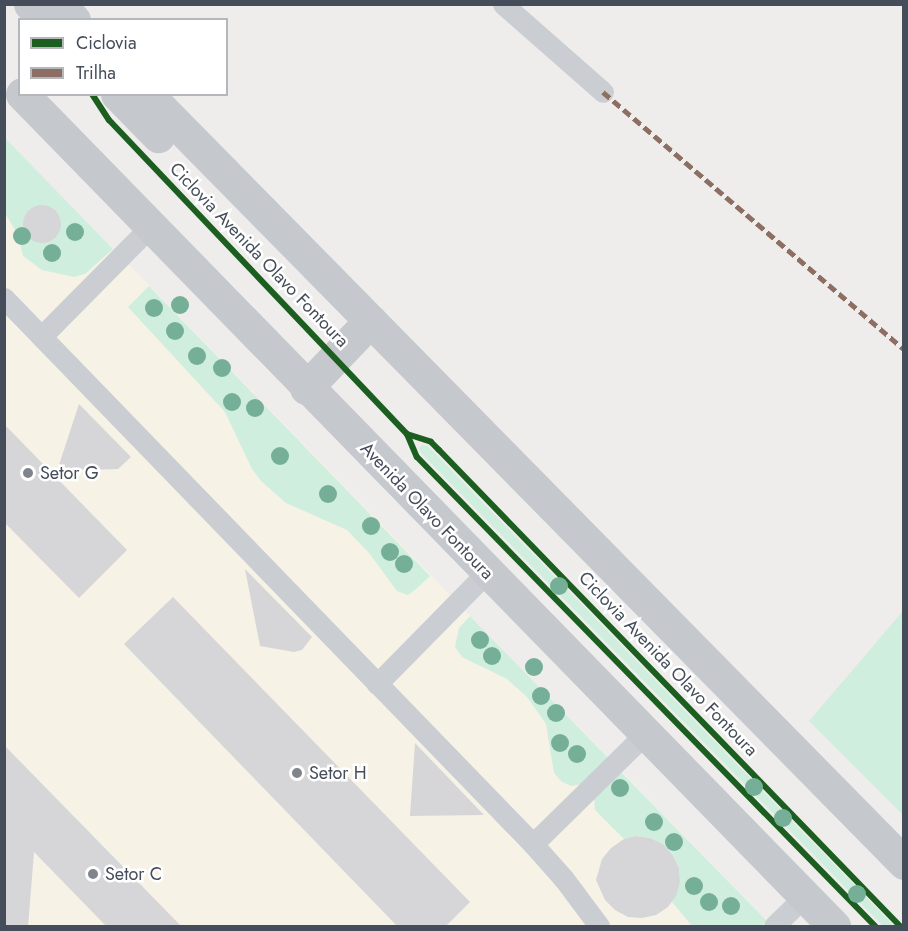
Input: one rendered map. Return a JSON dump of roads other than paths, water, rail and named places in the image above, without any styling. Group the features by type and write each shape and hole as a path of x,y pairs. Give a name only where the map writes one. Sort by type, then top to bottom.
{"main road":[{"path":"30,4 42,18"},
{"path":"59,4 72,18"},
{"name":"Avenida Olavo Fontoura","path":"4,77 18,90"},
{"name":"Avenida Olavo Fontoura","path":"24,96 306,388 834,927"},
{"path":"119,96 203,183 241,217 280,245 304,254"},
{"path":"149,96 903,863"},
{"path":"306,388 370,321"}],"lane":[{"path":"503,4 603,92"},
{"path":"42,336 151,226"},
{"path":"4,298 533,844 564,879 599,927"},
{"path":"377,684 487,572"},
{"path":"533,844 646,733"},
{"path":"774,927 805,896"}],"place":[{"name":"Setor G","path":"28,473"},
{"name":"Setor H","path":"297,773"},
{"name":"Setor C","path":"93,874"}]}
